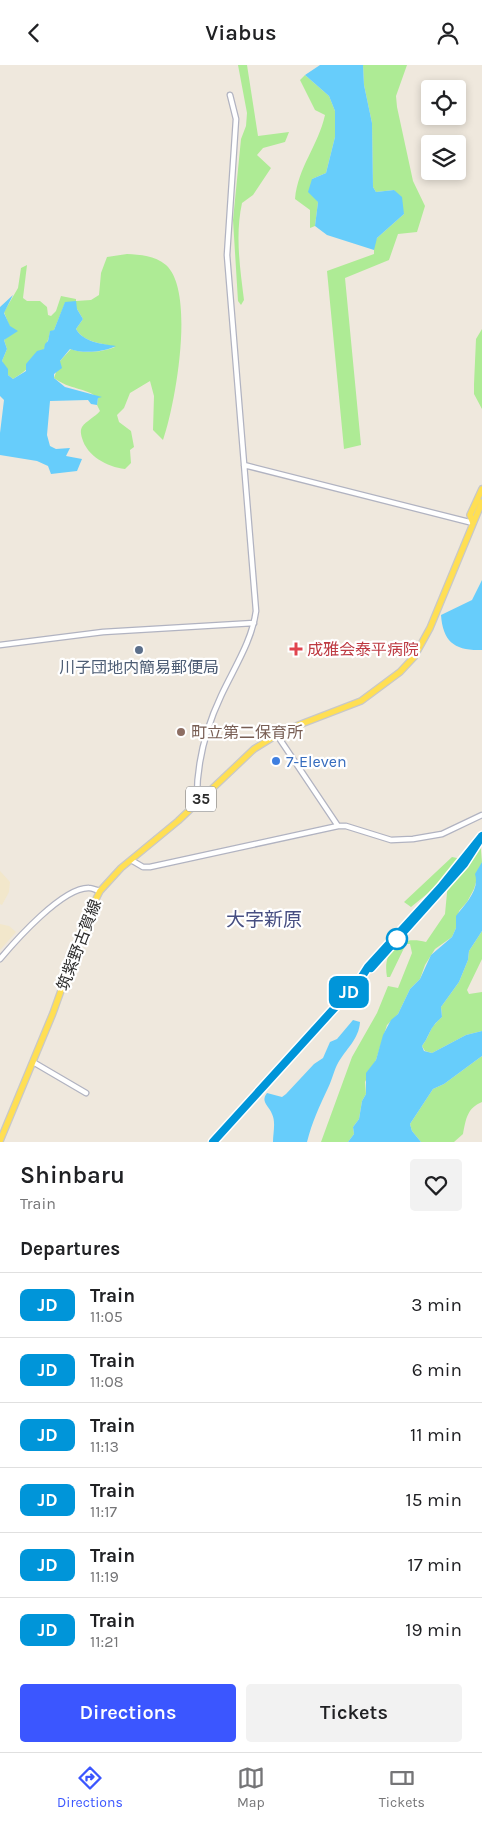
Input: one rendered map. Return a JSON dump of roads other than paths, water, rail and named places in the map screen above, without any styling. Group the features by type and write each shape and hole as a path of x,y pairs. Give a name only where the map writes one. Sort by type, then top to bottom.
{"main road":[{"name":"筑紫野古賀線","path":"473,523 470,515 482,489"},
{"name":"筑紫野古賀線","path":"0,1141 56,1006 88,915 100,891 130,860 197,803 242,759 277,735 361,701 385,685 414,657 453,576 482,501"}],"street":[{"path":"197,803 198,768 214,712 254,623 255,593 227,255 236,119 230,95"},
{"path":"244,465 473,523"},
{"path":"0,645 103,632 254,623"},
{"path":"277,735 338,826"},
{"path":"130,860 143,867 150,867 338,826 346,826 391,840 413,839 442,834 482,815"},
{"path":"0,959 24,932 53,906 83,889 100,891"},
{"path":"33,1062 86,1093"}],"water":[{"path":"320,65 363,65 364,85 372,123 373,187 376,192 394,190 402,197 404,214 377,238 374,250 327,235 315,226 318,202 308,192 312,179 326,173 335,137 335,111 329,96 305,75"},
{"path":"13,295 4,313 10,326 18,331 4,340 7,349 2,361 8,369 8,375 13,379 26,371 26,364 37,351 44,349 50,331 54,330 65,302 76,301 77,309 83,319 76,329 83,337 93,342 116,346 93,352 70,349 60,361 62,368 54,374 54,378 65,387 102,397 98,398 97,405 91,404 88,400 50,401 47,435 50,446 56,449 70,448 66,456 82,459 77,471 51,474 48,466 37,461 0,455 0,433 4,400 0,396 0,307"},
{"path":"482,580 482,650 464,649 452,643 448,638 444,632 441,615 472,600"},
{"path":"482,862 482,931 469,951 468,960 459,982 441,1007 442,1017 432,1028 422,1046 424,1051 432,1053 466,1035 482,1031 482,1056 444,1084 433,1089 410,1124 412,1131 421,1142 348,1142 354,1134 353,1127 359,1119 362,1101 366,1094 366,1073 376,1060 383,1035 391,1020 398,1014 410,989 420,979 431,955 452,937 456,928 456,916 474,891 475,874"},
{"path":"353,1020 360,1022 357,1034 337,1066 313,1121 307,1142 273,1142 274,1120 264,1099 265,1096 267,1093 282,1097 286,1094 314,1064 323,1058 330,1042 337,1039"}],"railway":[{"path":"213,1142 443,889 464,864 482,835"}],"train":[{"name":"JD","path":"213,1142 359,981 368,967 441,887 482,836 464,864 443,889 371,968"}],"place":[{"name":"成雅会泰平病院","path":"296,649"},
{"name":"川子団地内簡易郵便局","path":"139,650"},
{"name":"町立第二保育所","path":"181,732"},
{"name":"7-Eleven","path":"276,761"}],"district":[{"name":"大字新原","path":"264,920"}]}
